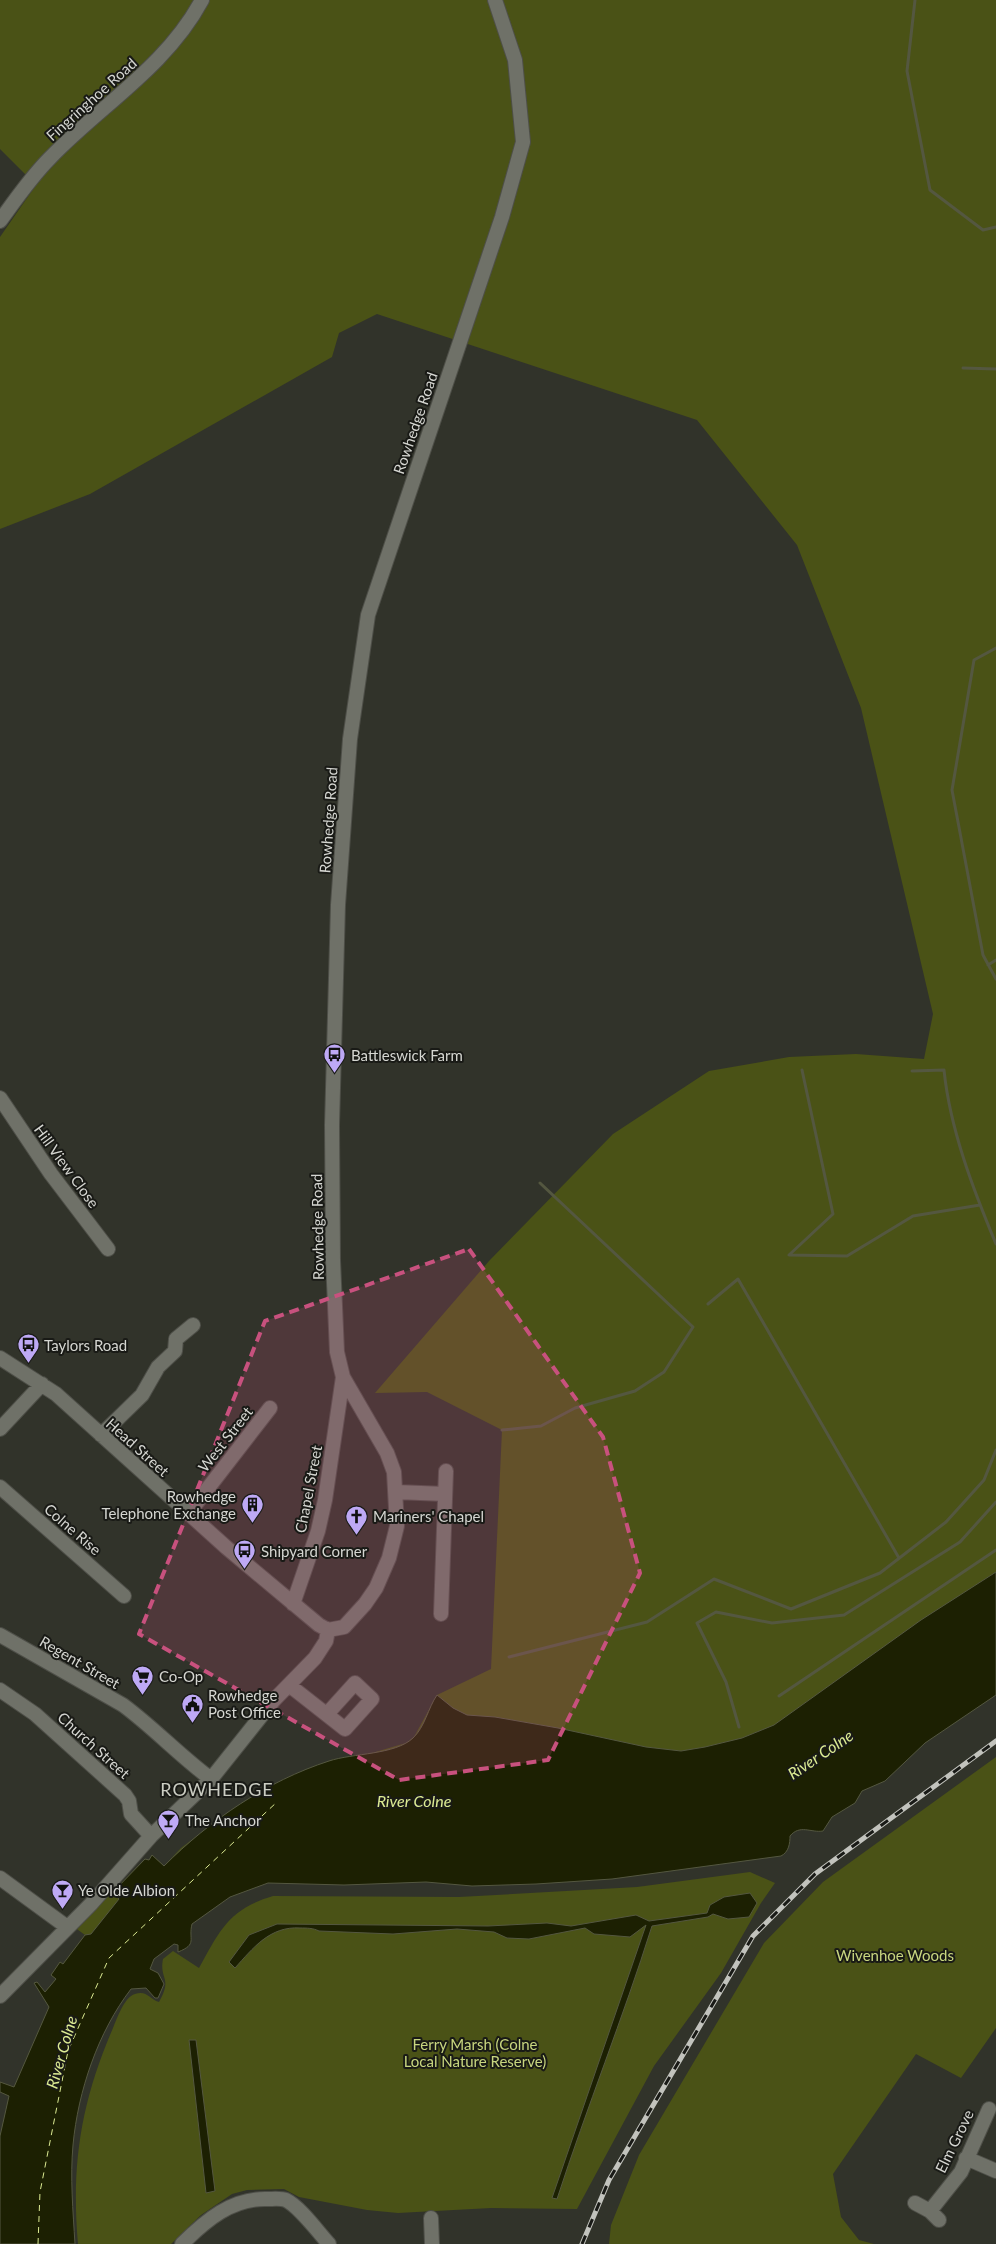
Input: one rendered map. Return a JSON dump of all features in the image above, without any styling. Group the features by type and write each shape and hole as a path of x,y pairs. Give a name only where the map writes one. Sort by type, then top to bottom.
{"street":[{"name":"Fingringhoe Road","path":"0,221 50,158 158,61 177,40 202,0"},
{"name":"Rowhedge Road","path":"328,1630 344,1627 354,1619 376,1588 394,1542 396,1526 394,1472 387,1453 342,1376 337,1352 333,1260 332,1125 338,906 350,739 368,615 397,524 469,318 502,217 523,142 515,60 495,0"},
{"name":"Hill View Close","path":"1,1100 51,1174 108,1249"},
{"path":"101,1435 142,1395 158,1367 175,1351 176,1339 194,1325"},
{"name":"Head Street","path":"0,1358 42,1384 188,1514 293,1604 328,1630"},
{"name":"Chapel Street","path":"293,1604 318,1531 326,1500 342,1376"},
{"path":"0,1429 42,1384"},
{"name":"West Street","path":"188,1514 270,1408"},
{"path":"441,1614 446,1471"},
{"name":"Colne Rise","path":"0,1487 124,1596"},
{"path":"396,1492 446,1494"},
{"path":"0,1996 117,1876 151,1836 211,1779 323,1647 328,1630"},
{"name":"Regent Street","path":"0,1635 123,1705 141,1719 182,1758 211,1779"},
{"path":"289,1685 320,1712 327,1714"},
{"name":"Church Street","path":"0,1690 35,1714 125,1795 129,1801 131,1814 151,1836"},
{"path":"0,1878 67,1927"},
{"name":"Elm Grove","path":"915,2203 935,2216 961,2172 989,2109"},
{"path":"966,2158 996,2171"},
{"path":"182,2244 204,2222 236,2203 265,2198 285,2199 293,2205 329,2244"},
{"path":"431,2218 432,2244"}],"highlighted area":[{"path":"469,1249 603,1437 640,1573 548,1760 399,1780 139,1634 265,1321"}],"green space":[{"path":"0,0 996,0 996,1619 835,1732 290,1801 0,2136 9,2096 0,2092 0,2082 14,2087 49,2007 34,1983 37,1982 45,1992 56,1979 51,1975 60,1962 63,1964 85,1935 74,1927 113,1892 145,1859 149,1860 152,1855 164,1866 181,1848 221,1818 265,1789 331,1760 372,1753 406,1743 414,1737 437,1695 491,1669 502,1430 427,1392 375,1393 489,1261 613,1134 709,1071 789,1057 856,1054 924,1059 933,1014 861,708 797,545 697,420 377,314 339,333 332,357 90,494 0,529 0,237 36,185 0,149"},
{"name":"Wivenhoe Woods","path":"996,1757 996,2028 961,2078 916,2054 833,2174 841,2217 859,2240 874,2244 609,2244 611,2225 639,2155 764,1943 823,1882"},
{"name":"Ferry Marsh (Colne Local Nature Reserve)","path":"750,1872 775,1883 761,1903 721,1973 654,2066 577,2209 491,2208 398,2213 367,2210 299,2197 284,2189 247,2190 232,2194 201,2215 171,2244 78,2244 76,2187 81,2134 93,2082 121,2009 127,1999 139,1993 145,1994 159,2002 165,1988 163,1959 173,1951 199,1968 220,1932 236,1914 246,1907 273,1896 459,1897 637,1887"}],"water":[{"name":"River Colne","path":"996,1572 996,1695 925,1743 885,1781 862,1791 855,1803 832,1817 823,1831 798,1830 794,1832 790,1836 787,1850 781,1856 612,1879 536,1884 472,1886 426,1882 344,1885 268,1883 230,1897 192,1924 191,1941 188,1946 178,1952 178,1945 174,1944 154,1959 150,1969 158,1973 164,1984 158,1998 155,1998 146,1988 131,1989 119,2006 99,2043 85,2083 73,2145 72,2182 75,2244 0,2244 0,2136 9,2096 0,2092 0,2082 14,2087 49,2007 34,1983 37,1982 45,1992 56,1979 51,1975 60,1962 63,1964 85,1935 91,1934 119,1899 113,1892 145,1859 149,1860 152,1855 164,1866 200,1833 240,1804 306,1769 339,1758 385,1751 405,1744 421,1728 437,1695 453,1708 467,1715 495,1717 558,1728 646,1747 681,1751 742,1738 774,1725 921,1620"},
{"path":"750,1893 757,1903 749,1917 728,1919 713,1914 708,1917 652,1926 557,2199 552,2198 646,1925 630,1937 594,1934 585,1928 529,1939 507,1938 494,1932 457,1929 393,1934 289,1928 263,1940 235,1968 229,1962 249,1935 277,1924 488,1926 547,1923 571,1926 636,1915 649,1921 707,1913 710,1905 724,1897"},
{"path":"189,2040 196,2040 215,2191 206,2193"}],"waterway":[{"path":"915,0 907,71 930,190 983,230 996,227"},
{"path":"963,368 996,369"},
{"path":"996,648 974,660 952,790 983,955 996,979"},
{"path":"988,965 996,960"},
{"path":"802,1070 833,1214 789,1255 847,1256 913,1216 980,1205"},
{"path":"912,1071 944,1070 951,1114 957,1136 971,1180 996,1244"},
{"path":"502,1430 541,1426 575,1408 635,1391 664,1372 693,1327 540,1183"},
{"path":"708,1304 738,1279 899,1558"},
{"path":"509,1657 647,1622 714,1579 791,1609 880,1573 946,1522 984,1480 996,1450"},
{"path":"739,1727 726,1682 697,1623 716,1612 772,1623 844,1615 960,1542 996,1502"},
{"path":"779,1696 996,1550"}],"ferry route":[{"path":"38,2244 40,2192 68,2051 109,1958 277,1802"}],"railway":[{"path":"582,2244 609,2180 753,1936 815,1874 996,1741"}],"place":[{"name":"Battleswick Farm","path":"335,1074"},
{"name":"Taylors Road","path":"28,1364"},
{"name":"Rowhedge Telephone Exchange","path":"252,1524"},
{"name":"Mariners' Chapel","path":"357,1535"},
{"name":"Shipyard Corner","path":"245,1570"},
{"name":"Co-Op","path":"143,1695"},
{"name":"Rowhedge Post Office","path":"192,1723"},
{"name":"The Anchor","path":"169,1839"},
{"name":"Ye Olde Albion","path":"62,1909"}],"district":[{"name":"ROWHEDGE","path":"217,1789"}]}
